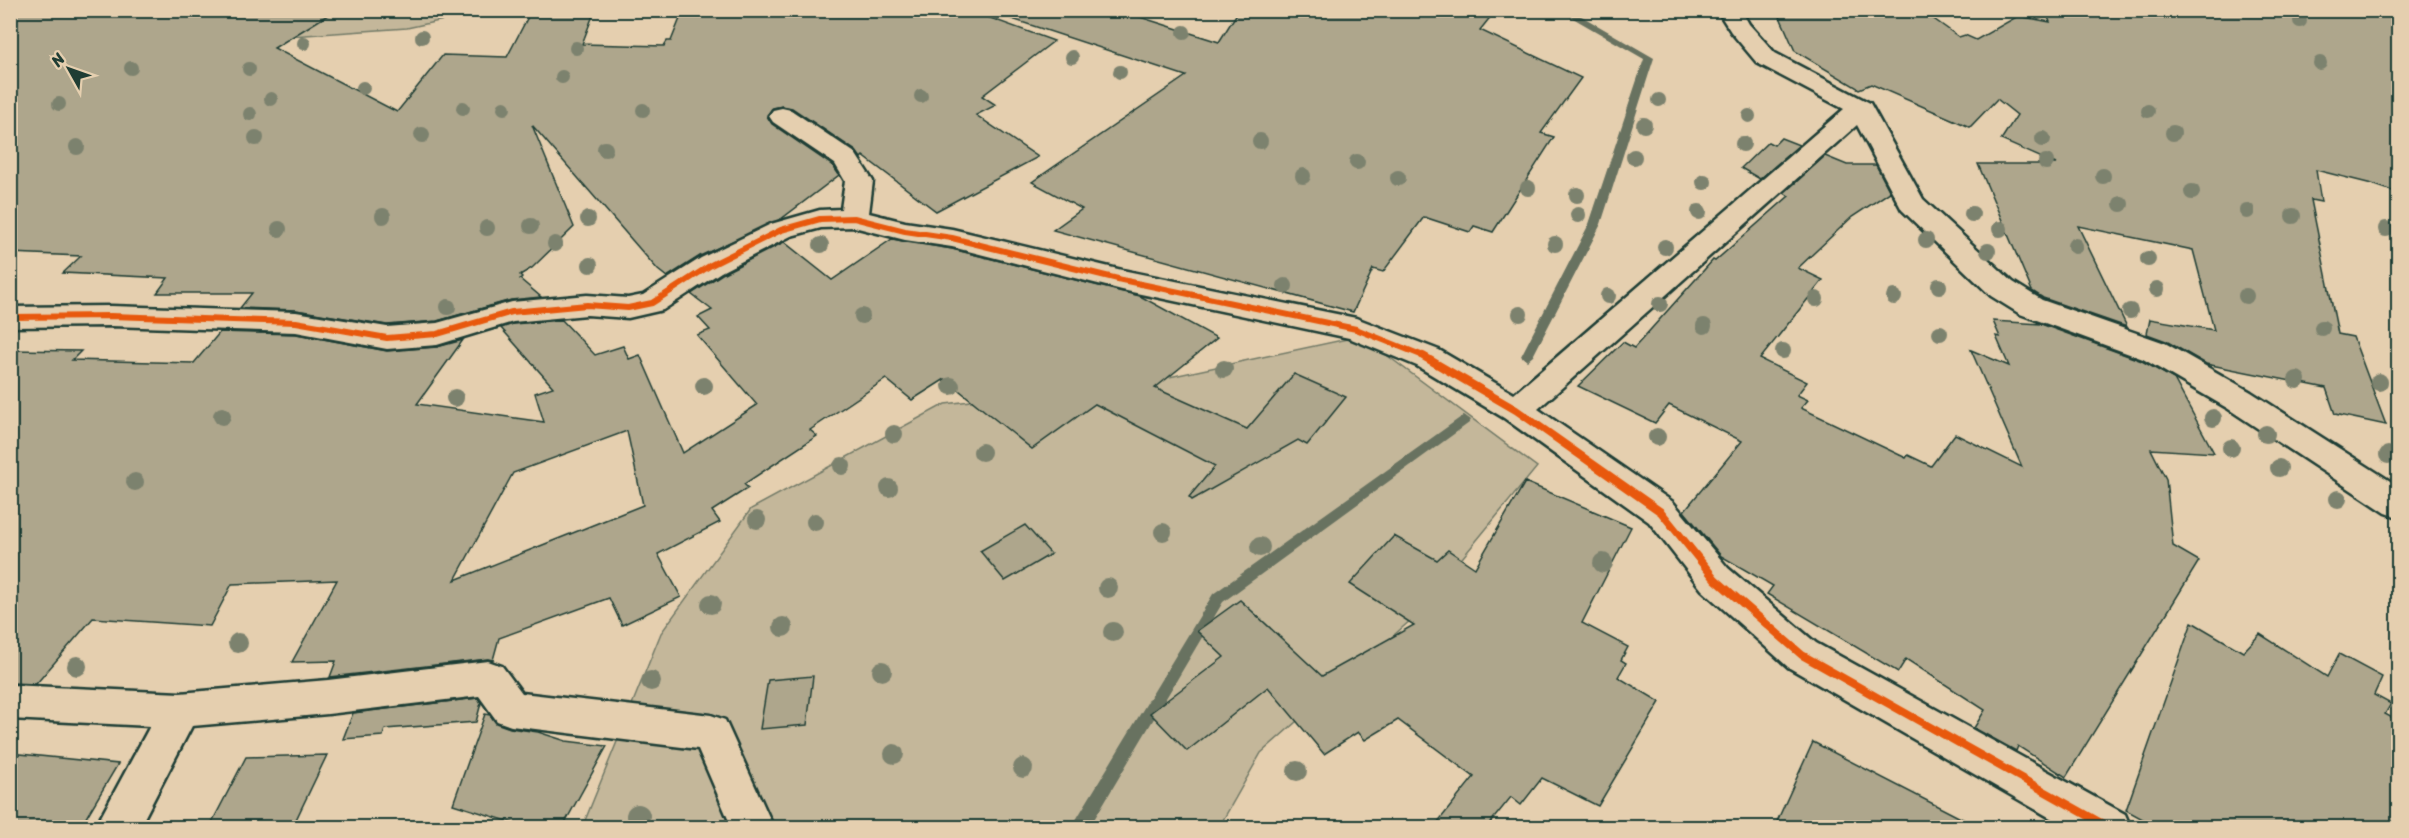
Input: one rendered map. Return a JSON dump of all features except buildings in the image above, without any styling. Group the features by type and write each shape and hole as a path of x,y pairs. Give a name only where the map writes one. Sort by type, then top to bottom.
{"street":[{"path":"1729,10 1739,27 1766,58 1861,108 1912,204 2002,289 2031,307 2154,351 2240,400 2398,502"},
{"path":"1516,410 1861,108"},
{"path":"782,116 845,159 860,181 854,218"},
{"path":"10,317 111,316 296,322 387,338 437,334 512,312 587,305 628,308 652,303 711,265 781,230 820,219 854,218 905,231 991,247 1122,280 1356,328 1428,358 1516,410 1661,512 1715,579 1802,655 2110,828"},
{"path":"10,702 180,710 328,697 488,678 511,709 711,733 753,828"},
{"path":"116,828 180,710"}],"shaded area":[{"path":"232,11 485,11 407,28 291,36"},
{"path":"1361,336 1537,467 1412,619 1261,753 1219,827 582,828 661,633 751,509 945,404 1160,379"}],"waterway":[{"path":"1527,356 1595,224 1649,58 1563,10"},
{"path":"1079,828 1218,598 1464,420"}],"cycle path":[{"path":"10,317 111,316 296,322 387,338 437,334 512,312 587,305 628,308 652,303 711,265 781,230 820,219 854,218 905,231 952,238 1122,280 1356,329 1428,358 1516,410 1661,512 1715,579 1802,655 2110,828"}]}
